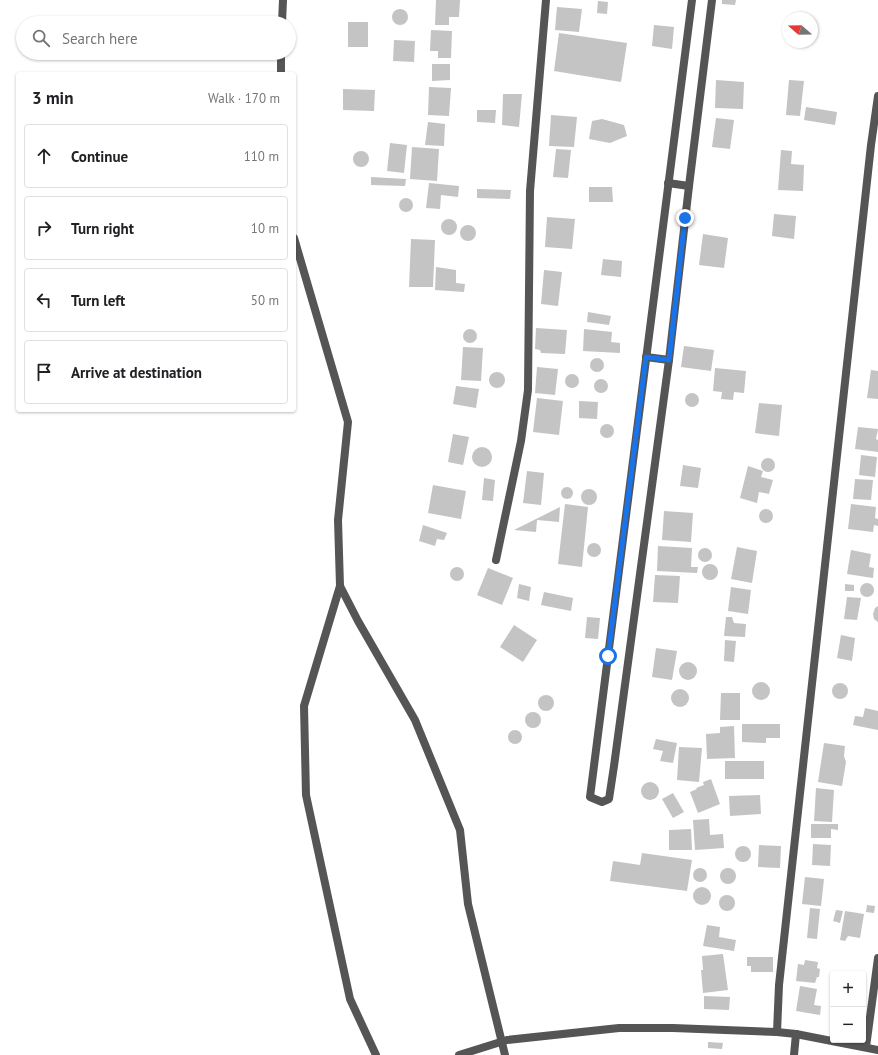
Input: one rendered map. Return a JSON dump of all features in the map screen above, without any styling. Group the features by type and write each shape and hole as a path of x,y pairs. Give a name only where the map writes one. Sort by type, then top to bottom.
{"street":[{"path":"282,16 283,0"},
{"path":"496,560 521,441 528,390 530,191 546,0"},
{"path":"692,0 590,797 602,802 609,798 614,766 669,360 712,0"},
{"path":"281,60 281,72"},
{"path":"777,1032 779,985 870,153 878,96"},
{"path":"668,183 689,186"},
{"path":"296,245 348,422 338,520 340,586 304,706 306,795 350,999 376,1055"},
{"path":"646,357 669,360"},
{"path":"340,586 414,720 460,830 468,904 505,1055"},
{"path":"866,1047 878,958"},
{"path":"459,1055 507,1040 619,1028 673,1028 777,1032 796,1034 878,1050"},
{"path":"794,1055 796,1034"}],"building":[{"path":"436,0 460,0 459,17 449,17 449,25 435,25"},
{"path":"722,0 736,0 735,5 722,4"},
{"path":"598,1 608,2 607,14 597,13"},
{"path":"557,7 582,9 579,32 555,30"},
{"path":"397,9 403,9 408,14 406,23 403,25 397,25 392,20 392,14"},
{"path":"348,22 368,22 368,47 348,47"},
{"path":"654,25 674,27 672,49 652,46"},
{"path":"431,30 452,31 451,58 438,58 438,51 430,51"},
{"path":"559,33 627,43 621,82 554,71"},
{"path":"394,40 415,41 414,62 393,61"},
{"path":"432,64 450,64 450,80 432,81"},
{"path":"716,80 744,82 743,109 715,108"},
{"path":"789,80 804,81 800,116 786,115"},
{"path":"429,87 451,88 449,116 428,115"},
{"path":"343,89 375,90 374,111 343,110"},
{"path":"503,94 522,94 519,127 502,125"},
{"path":"806,107 837,112 835,125 804,120"},
{"path":"477,110 496,110 495,123 477,122"},
{"path":"551,115 577,117 574,147 549,146"},
{"path":"716,118 734,120 730,149 712,147"},
{"path":"602,119 624,125 627,136 610,143 589,139 592,121"},
{"path":"428,122 445,124 444,146 425,145"},
{"path":"390,143 407,145 404,173 387,171"},
{"path":"412,147 439,149 437,181 410,179"},
{"path":"556,149 571,150 568,178 553,177"},
{"path":"781,150 792,151 791,164 804,165 803,191 778,190"},
{"path":"358,151 364,151 369,156 367,165 364,167 358,167 353,162 353,156"},
{"path":"371,177 406,179 405,186 371,185"},
{"path":"429,183 459,186 458,197 441,195 440,209 426,208"},
{"path":"589,187 612,187 613,202 589,202"},
{"path":"477,189 511,190 510,199 477,198"},
{"path":"406,198 411,200 413,205 411,210 406,212 401,210 399,205 401,200"},
{"path":"774,214 796,216 794,239 772,236"},
{"path":"547,217 575,219 572,249 545,247"},
{"path":"446,219 452,219 457,224 455,233 452,235 446,235 441,230 441,224"},
{"path":"468,225 475,230 476,233 471,240 468,241 461,236 460,233 465,226"},
{"path":"703,234 728,238 724,268 699,265"},
{"path":"411,239 435,240 433,287 409,287"},
{"path":"603,259 622,261 621,277 601,275"},
{"path":"436,267 456,270 456,283 465,284 464,292 435,290"},
{"path":"544,270 562,272 558,306 541,304"},
{"path":"588,312 611,316 609,325 587,322"},
{"path":"536,328 567,330 565,354 541,353 540,350 535,349"},
{"path":"467,329 473,329 477,333 477,339 473,343 467,343 463,339 463,333"},
{"path":"584,329 612,332 611,342 620,343 620,353 583,351"},
{"path":"684,346 714,350 711,371 681,367"},
{"path":"463,347 483,348 481,381 461,380"},
{"path":"597,358 602,360 604,365 602,370 597,372 592,370 590,365 592,360"},
{"path":"537,367 558,369 555,395 535,393"},
{"path":"715,368 746,371 744,393 734,392 733,400 721,399 722,392 713,391"},
{"path":"871,370 878,371 878,399 867,398"},
{"path":"497,372 504,377 505,380 500,387 497,388 490,383 489,380 494,373"},
{"path":"572,374 577,376 579,381 577,386 572,388 567,386 565,381 567,376"},
{"path":"601,379 606,381 608,386 606,391 601,393 596,391 594,386 596,381"},
{"path":"456,386 479,389 476,408 453,404"},
{"path":"692,393 697,395 699,400 697,405 692,407 687,405 685,400 687,395"},
{"path":"537,398 563,401 559,435 533,432"},
{"path":"579,401 598,402 597,419 579,418"},
{"path":"759,403 782,405 779,436 755,433"},
{"path":"607,424 612,426 614,431 612,436 607,438 602,436 600,431 602,426"},
{"path":"858,427 878,429 876,439 878,440 878,452 855,449"},
{"path":"453,434 469,437 463,465 448,462"},
{"path":"482,447 489,450 492,457 489,464 482,467 475,464 472,457 475,450"},
{"path":"861,455 877,457 875,477 859,475"},
{"path":"768,458 773,460 775,465 773,470 768,472 763,470 761,465 763,460"},
{"path":"683,465 701,468 698,488 680,486"},
{"path":"748,466 763,471 761,477 773,480 769,494 759,492 757,503 740,498"},
{"path":"527,471 544,473 541,505 523,503"},
{"path":"484,478 495,480 493,501 482,500"},
{"path":"855,479 873,480 871,500 853,499"},
{"path":"433,485 466,491 461,519 428,513"},
{"path":"565,487 569,487 573,493 569,499 565,499 561,495 561,491"},
{"path":"589,489 596,494 597,497 592,504 589,505 582,500 581,497 586,490"},
{"path":"565,504 588,507 582,567 558,564"},
{"path":"851,504 876,507 875,518 878,519 878,526 874,525 873,532 848,529"},
{"path":"560,507 559,522 537,520 536,532 514,530"},
{"path":"766,509 771,511 773,516 771,521 766,523 761,521 759,516 761,511"},
{"path":"664,511 693,513 691,542 662,540"},
{"path":"423,525 447,533 444,540 437,539 435,546 419,541"},
{"path":"591,543 597,543 601,547 601,553 597,557 591,557 587,553 587,547"},
{"path":"658,546 692,548 691,567 698,567 697,573 657,571"},
{"path":"737,547 757,551 752,583 731,579"},
{"path":"705,548 710,550 712,555 710,560 705,562 700,560 698,555 700,550"},
{"path":"851,550 871,554 869,567 874,568 873,578 847,574"},
{"path":"710,564 717,569 718,572 713,579 710,580 703,575 702,572 707,565"},
{"path":"454,567 460,567 464,571 464,577 460,581 454,581 450,577 450,571"},
{"path":"488,568 513,578 502,605 477,595"},
{"path":"655,575 680,576 678,603 653,602"},
{"path":"867,583 872,585 874,590 872,595 867,597 862,595 860,590 862,585"},
{"path":"519,584 531,587 529,601 517,598"},
{"path":"845,584 854,585 854,591 845,591"},
{"path":"731,587 751,590 748,614 728,611"},
{"path":"544,592 573,598 571,611 541,605"},
{"path":"847,597 861,598 857,620 844,619"},
{"path":"878,606 878,622 874,619 873,614 875,608"},
{"path":"587,617 600,618 598,639 585,638"},
{"path":"726,617 732,617 734,623 746,624 745,637 724,636"},
{"path":"514,625 537,640 523,662 500,647"},
{"path":"841,635 855,638 852,661 837,658"},
{"path":"725,640 736,641 734,662 724,661"},
{"path":"656,648 677,651 672,680 652,677"},
{"path":"688,662 694,665 697,671 694,677 688,680 682,677 679,671 682,665"},
{"path":"761,682 767,685 770,691 767,697 761,700 755,697 752,691 755,685"},
{"path":"840,683 846,685 848,691 846,697 840,699 834,697 832,691 834,685"},
{"path":"680,689 686,692 689,698 686,704 680,707 674,704 671,698 674,692"},
{"path":"721,693 740,693 740,720 720,720"},
{"path":"543,695 549,695 554,700 552,709 549,711 543,711 538,706 538,700"},
{"path":"865,708 878,711 878,730 853,725 855,716 863,717"},
{"path":"530,712 536,712 541,717 539,726 536,728 530,728 525,723 525,717"},
{"path":"742,724 780,724 780,738 766,738 766,743 742,742"},
{"path":"734,726 735,758 707,759 706,734 720,733 720,727"},
{"path":"512,730 518,730 522,734 522,740 518,744 512,744 508,740 508,734"},
{"path":"656,739 677,743 673,763 660,761 663,751 653,749"},
{"path":"824,743 845,746 844,756 846,762 842,786 818,782"},
{"path":"679,747 702,748 699,782 677,780"},
{"path":"725,761 764,761 764,779 725,779"},
{"path":"711,779 720,804 698,813 690,792 704,785 703,782"},
{"path":"650,782 656,785 659,791 656,797 650,800 644,797 641,791 644,785"},
{"path":"816,788 834,790 832,822 814,821"},
{"path":"673,793 684,812 673,818 662,799"},
{"path":"760,795 761,814 730,816 729,796"},
{"path":"709,819 710,835 723,834 724,848 695,850 693,820"},
{"path":"811,824 838,824 838,830 831,829 831,838 811,838"},
{"path":"691,829 692,850 669,850 669,830"},
{"path":"813,844 831,845 830,866 812,865"},
{"path":"759,845 781,846 780,868 758,867"},
{"path":"740,846 746,846 751,851 749,860 746,862 740,862 735,857 735,851"},
{"path":"642,853 692,860 687,891 610,881 613,861 640,865"},
{"path":"700,868 705,870 707,875 705,880 700,882 695,880 693,875 695,870"},
{"path":"725,868 731,868 736,873 734,882 731,884 725,884 720,879 720,873"},
{"path":"805,877 824,879 821,906 802,904"},
{"path":"698,887 706,887 711,892 709,903 706,905 698,905 693,900 693,892"},
{"path":"727,895 733,897 735,903 733,909 727,911 721,909 719,903 721,897"},
{"path":"867,905 875,906 874,913 866,912"},
{"path":"810,908 820,909 817,939 807,938"},
{"path":"836,910 843,911 840,923 833,921"},
{"path":"845,911 864,914 860,938 848,936 845,941 840,940"},
{"path":"707,925 720,927 719,937 736,940 734,951 703,946"},
{"path":"723,954 728,990 703,993 701,970 703,970 702,956"},
{"path":"747,957 773,957 773,972 751,972 751,966 747,966"},
{"path":"805,960 818,962 817,968 820,969 819,977 817,977 815,983 796,981 798,964 804,965"},
{"path":"800,986 817,989 814,1005 821,1006 820,1015 796,1011"},
{"path":"704,996 730,997 729,1010 704,1009"},
{"path":"708,1042 723,1043 722,1049 708,1048"}],"route":[{"path":"608,656 646,357 669,360 685,218"}]}
